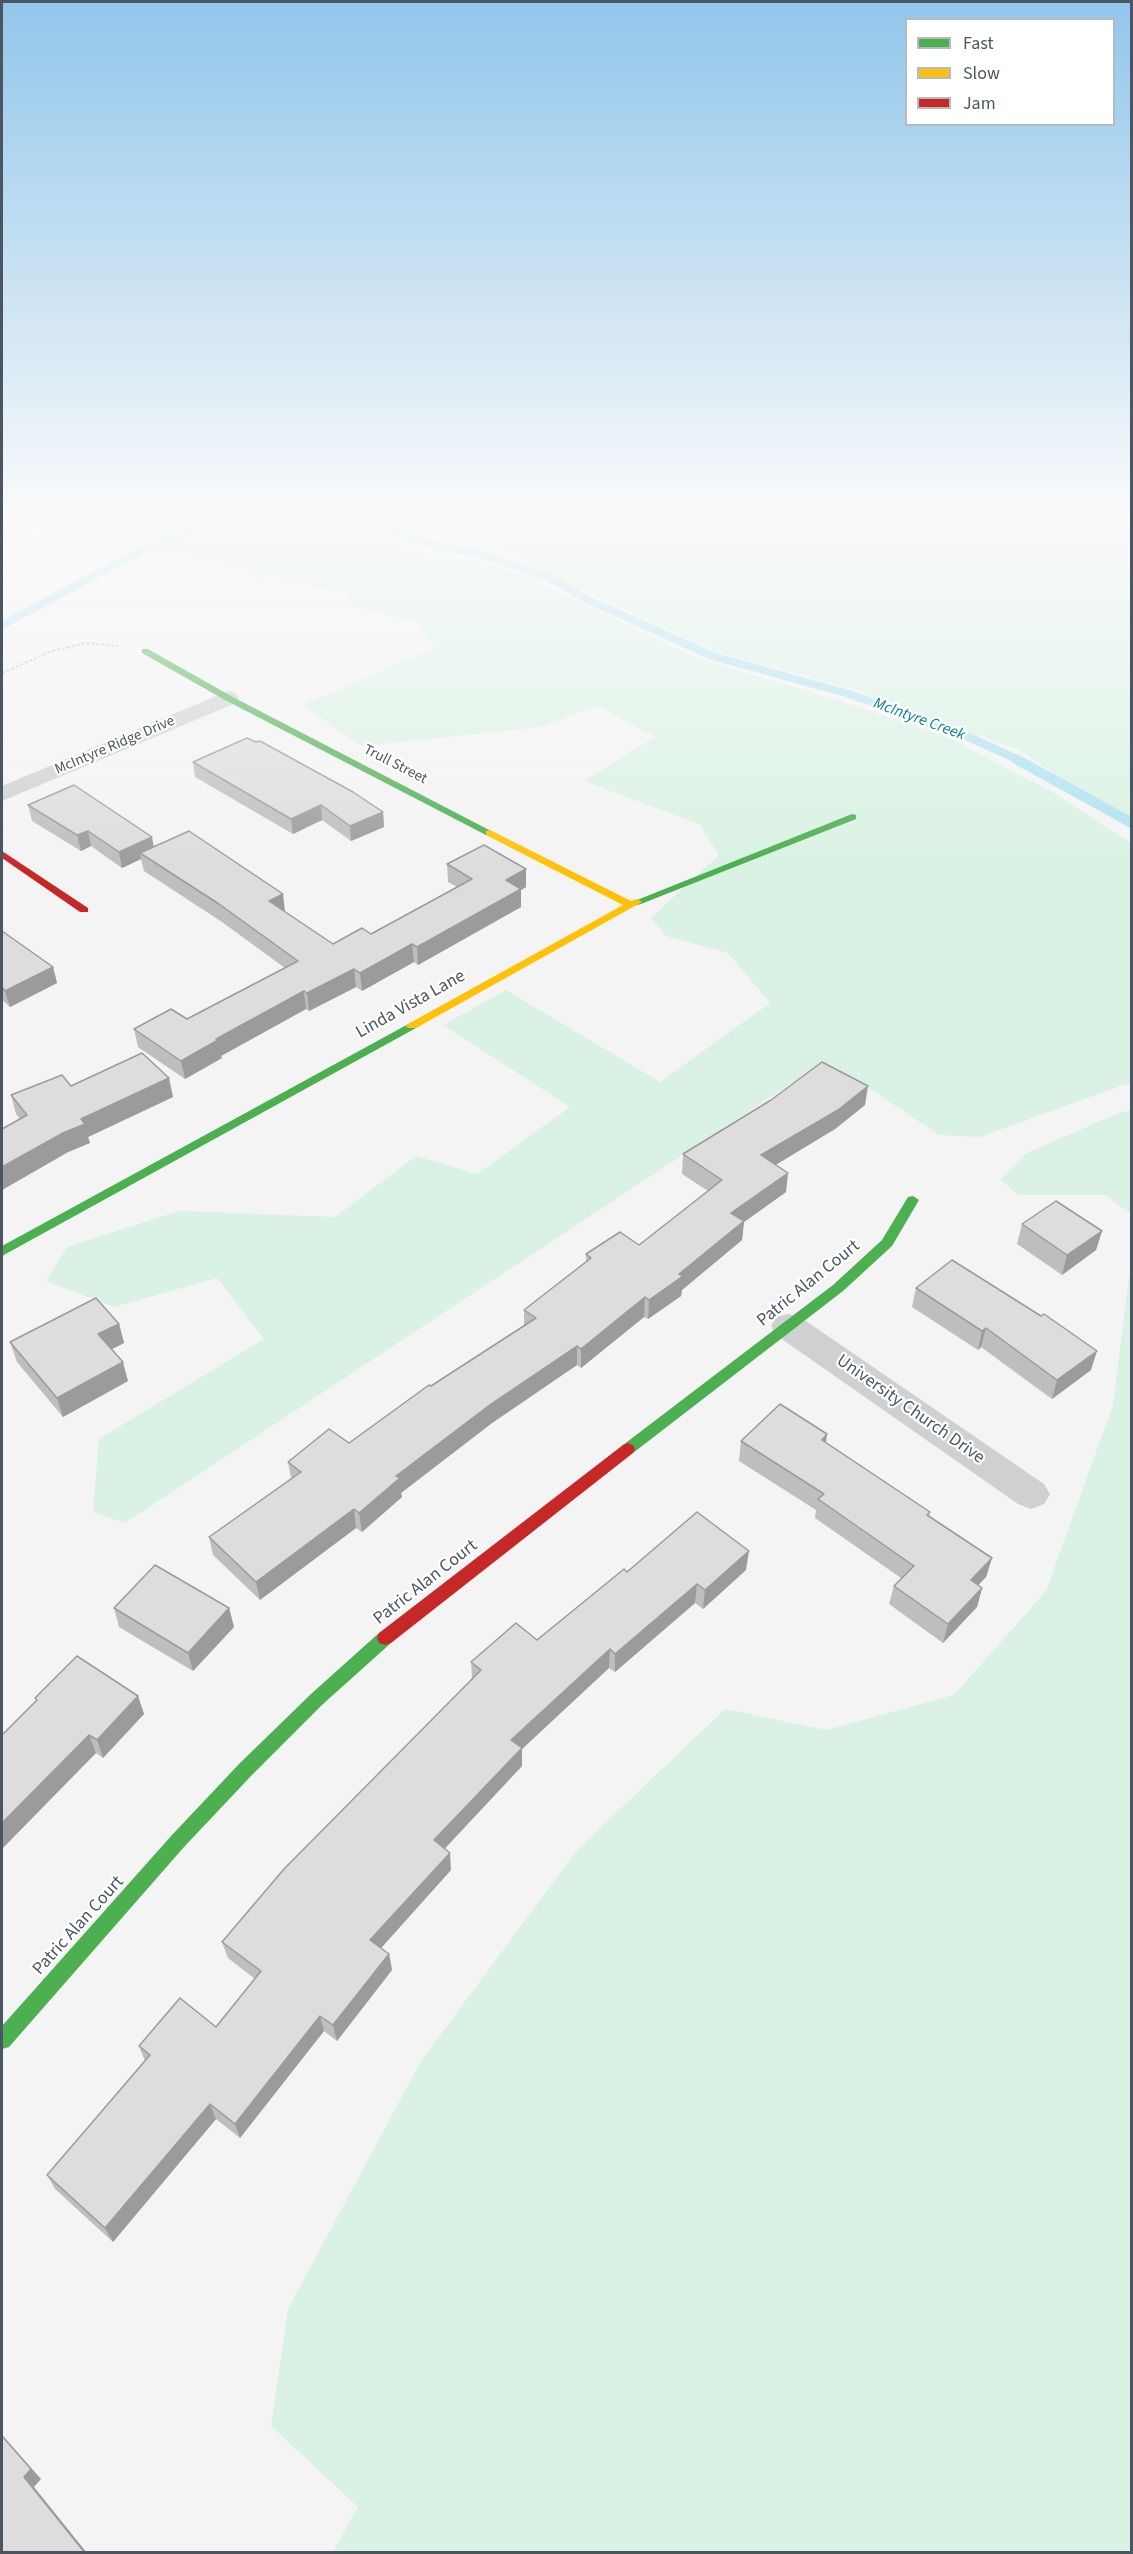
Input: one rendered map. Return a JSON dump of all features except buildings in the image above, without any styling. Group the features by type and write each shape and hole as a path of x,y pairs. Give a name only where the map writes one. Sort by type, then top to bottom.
{"street":[{"name":"Trull Street","path":"145,651 228,698 631,905"},
{"name":"McIntyre Ridge Drive","path":"2,794 228,698"},
{"name":"Linda Vista Lane","path":"2,1252 631,905 852,817"},
{"path":"2,854 84,910"},
{"name":"Patric Alan Court","path":"2,2040 185,1833 317,1699 390,1635 838,1288 887,1243 913,1200"},
{"name":"University Church Drive","path":"788,1326 1031,1494"}],"path":[{"path":"2,673 52,651 87,643 145,651"}],"green space":[{"path":"424,630 639,630 699,659 818,694 945,736 1051,791 1131,843 1131,1084 980,1137 939,1135 851,1076 810,1071 125,1523 93,1512 99,1439 264,1339 217,1278 114,1307 46,1281 67,1247 179,1211 335,1217 416,1156 477,1174 570,1107 443,1025 506,990 660,1082 770,1003 728,953 666,936 651,918 719,855 699,824 584,781 655,737 598,706 540,727 362,746 302,705 435,648"},
{"path":"669,630 1131,630 1131,826 1021,751 852,689 713,651"},
{"path":"1131,1110 1131,1214 1105,1195 1018,1195 1000,1179 1025,1154 1116,1114"},
{"path":"1131,1261 1131,2552 333,2552 358,2507 271,2426 288,2309 421,2061 578,1849 725,1709 826,1730 954,1695 1046,1591 1113,1405"}],"waterway":[{"name":"McIntyre Creek","path":"655,630 712,656 849,694 962,734 1019,760"},
{"name":"McIntyre Creek","path":"1016,759 1132,823"}],"traffic: fast":[{"path":"145,651 228,698 490,833"},
{"path":"637,902 852,817"},
{"path":"2,1252 412,1026"},
{"path":"628,1449 838,1288 887,1243 913,1200"},
{"path":"2,2040 178,1841 245,1770 317,1699 385,1638"}],"traffic: slow":[{"path":"490,833 631,905"},
{"path":"412,1026 637,902"}],"traffic: jam":[{"path":"2,854 84,910"},
{"path":"385,1638 628,1449"}]}
